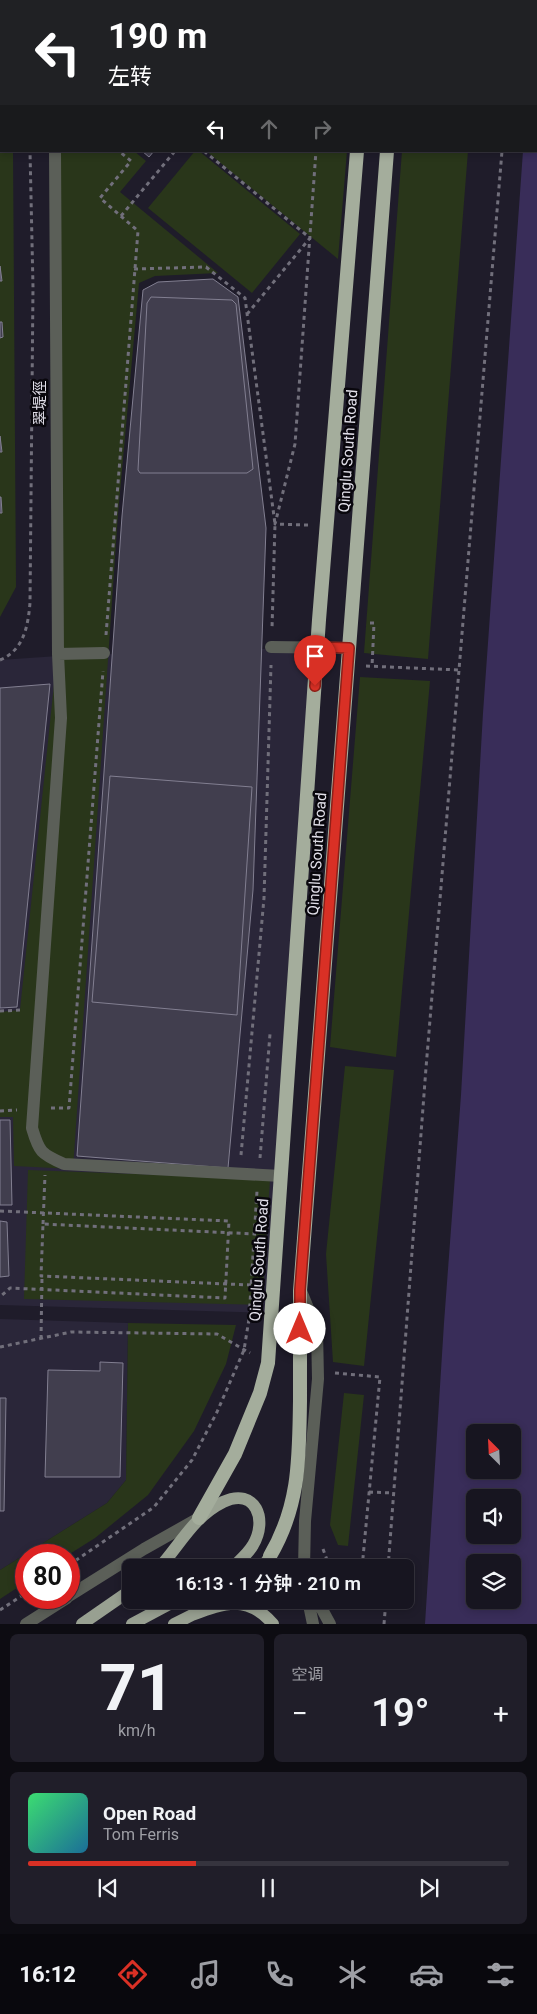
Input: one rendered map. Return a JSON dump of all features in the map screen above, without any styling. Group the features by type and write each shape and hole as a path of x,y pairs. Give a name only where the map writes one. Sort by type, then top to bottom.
{"highway":[{"name":"Qinglu South Road","path":"199,1518 236,1454 260,1393 268,1363 318,647 357,152"},
{"name":"Qinglu South Road","path":"270,1556 283,1535 289,1516 299,1451 300,1290 387,152"}],"main road":[{"path":"166,1559 199,1518 210,1509 235,1498 252,1503 258,1510 260,1517 259,1531 253,1545 240,1559"},
{"path":"82,1624 122,1596"},
{"path":"192,1615 232,1603 249,1606 263,1613 273,1624"},
{"path":"132,1624 161,1609"},
{"path":"174,1624 204,1609"}],"street":[{"name":"翠堤徑","path":"46,1156 37,1145 32,1128 61,718 58,654 55,152"},
{"path":"272,647 349,648"},
{"path":"58,654 104,654"},
{"path":"46,1156 64,1164 281,1176"},
{"path":"300,1290 317,1330 318,1379 305,1521 304,1559"},
{"path":"80,1589 144,1549 199,1518"},
{"path":"26,1624 49,1609"},
{"path":"310,1609 313,1624"},
{"path":"322,1609 330,1624"}],"path":[{"path":"0,660 18,647 26,633 30,603 32,287 30,152"},
{"path":"121,216 174,152"},
{"path":"205,152 310,238"},
{"path":"275,524 295,444 316,152"},
{"path":"389,1559 502,152"},
{"path":"248,314 310,238"},
{"path":"134,269 206,267 245,298 275,524 264,898 240,1174"},
{"path":"275,524 308,525 307,534"},
{"path":"348,666 459,670"},
{"path":"80,1557 154,1507 192,1460 217,1412 244,1350 252,1285 258,1175 270,1028"},
{"path":"41,1338 46,1156"},
{"path":"0,1211 229,1221 225,1298 10,1288 0,1296"},
{"path":"43,1224 277,1234"},
{"path":"42,1276 273,1286"},
{"path":"0,1347 71,1332 217,1334 268,1363"},
{"path":"333,1373 380,1377 363,1559"},
{"path":"369,1492 393,1493"},
{"path":"0,1610 15,1600"},
{"path":"384,1624 385,1609"}],"shaded area":[{"path":"523,152 537,152 537,1624 425,1624 461,1095 483,713"},
{"path":"317,647 271,1313 0,1305 0,660 58,656"},
{"path":"0,1319 128,1323 126,1480 107,1503 42,1544 15,1544 15,1561 0,1570"}],"green space":[{"path":"0,152 13,152 16,587 0,617"},
{"path":"59,152 135,152 146,161 120,192 218,273 155,276 139,283 118,514 73,1169 14,1166 13,1117 0,1117 0,1012 20,1010 54,684"},
{"path":"194,152 200,152 300,234 252,293 148,208"},
{"path":"207,152 347,152 338,259"},
{"path":"402,152 468,152 428,659 364,653"},
{"path":"360,677 430,681 396,1057 330,1047"},
{"path":"345,1066 394,1070 364,1366 333,1362 326,1254"},
{"path":"28,1170 270,1179 262,1305 24,1299"},
{"path":"128,1323 236,1325 226,1364 194,1431 148,1495 95,1538 80,1547 80,1544 42,1544 107,1503 126,1480"},
{"path":"344,1393 364,1395 348,1546 338,1545 330,1525"},
{"path":"15,1561 15,1589 0,1599 0,1570"}],"building":[{"path":"143,152 153,152 149,157"},
{"path":"213,279 238,297 266,528 253,890 228,1168 77,1156 122,516 143,290 158,282"},
{"path":"151,297 232,300 236,304 253,469 247,473 140,473 138,470 147,303"},
{"path":"0,322 2,322 3,337 0,338"},
{"path":"0,436 2,452 0,452"},
{"path":"1,497 2,513 0,513"},
{"path":"50,684 17,1007 0,1008 0,688"},
{"path":"110,776 252,787 237,1015 92,1002"},
{"path":"0,1120 10,1120 12,1205 0,1205"},
{"path":"0,1221 7,1222 9,1276 0,1277"},
{"path":"100,1362 123,1363 120,1477 45,1477 48,1370 100,1371"},
{"path":"0,1398 6,1398 4,1511 0,1511"}],"route":[{"path":"300,1329 300,1290 349,648 318,647 315,686"}]}
